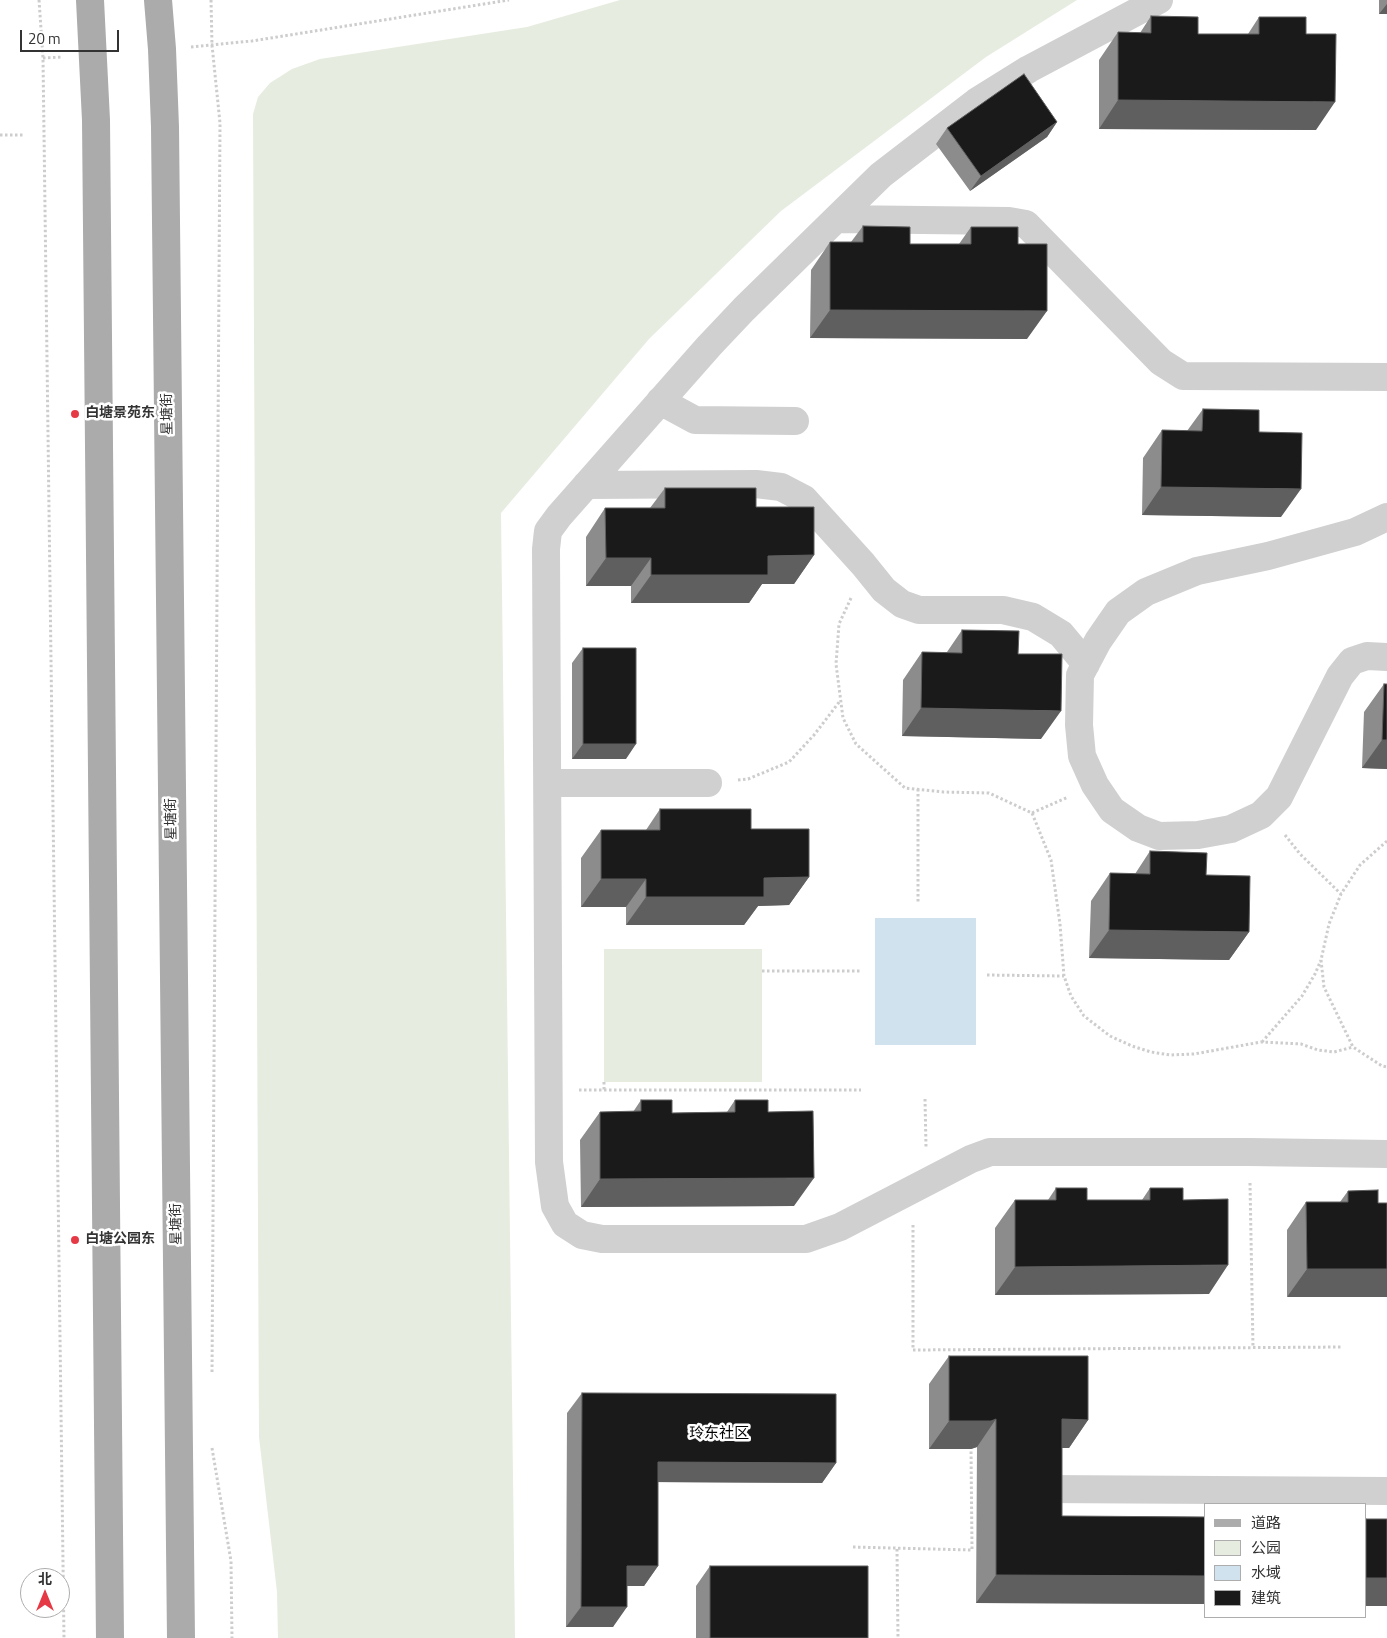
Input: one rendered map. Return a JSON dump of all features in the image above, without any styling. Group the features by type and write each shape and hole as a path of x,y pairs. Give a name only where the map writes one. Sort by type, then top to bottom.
{"main road":[{"path":"90,0 96,140 110,1638"},
{"name":"星塘街","path":"158,0 162,49 165,147 181,1638"}],"street":[{"path":"1160,0 1029,68 976,102 881,175 744,309 558,516 548,530 546,549 549,1162 555,1206 565,1224 582,1234 602,1240 806,1240 840,1228 971,1159 990,1152 1387,1154"},
{"path":"836,219 1008,221 1026,224 1161,362 1183,376 1387,377"},
{"path":"660,401 695,420 795,421"},
{"path":"586,485 756,484 781,487 804,499 884,590 902,604 918,610 1003,610 1033,617 1061,634 1086,664"},
{"path":"1387,517 1354,532 1268,556 1196,571 1146,592 1118,612 1098,641 1080,675 1079,725 1082,756 1095,785 1112,810 1138,828 1160,836 1198,835 1231,829 1261,815 1279,797 1340,676 1352,661 1367,656 1387,657"},
{"path":"548,783 708,783"},
{"path":"1043,1489 1387,1491"}],"path":[{"path":"40,0 43,58 64,1638"},
{"path":"210,0 220,132 212,1374"},
{"path":"162,49 252,41 509,0"},
{"path":"43,58 92,55"},
{"path":"0,135 24,135"},
{"path":"872,575 856,586 839,624 836,664 843,718 856,744 905,788 943,792 989,793 1032,813 1051,860 1060,924 1064,976 1071,996 1084,1016 1110,1036 1132,1046 1170,1055 1194,1054 1261,1042 1301,1044 1318,1050 1334,1052 1353,1047"},
{"path":"708,783 748,778 789,762 814,735 841,701"},
{"path":"1032,813 1095,785"},
{"path":"918,789 918,904"},
{"path":"1272,804 1285,835 1306,861 1341,894"},
{"path":"1261,1042 1302,996 1315,974 1321,960 1329,924 1341,894 1360,865 1387,841"},
{"path":"1321,960 1324,987 1353,1047 1382,1066 1387,1067"},
{"path":"762,971 862,971"},
{"path":"988,975 1064,976"},
{"path":"604,1082 604,1090"},
{"path":"549,1090 861,1090"},
{"path":"925,1099 913,1350 1342,1346"},
{"path":"1249,1152 1253,1348"},
{"path":"971,1350 971,1359"},
{"path":"211,1444 231,1561 232,1638"},
{"path":"853,1548 972,1550 971,1449"},
{"path":"897,1549 898,1638"}],"green space":[{"path":"620,0 1077,0 986,57 781,211 649,339 501,513 515,1638 278,1638 277,1592 259,1437 253,114 258,97 270,83 292,69 320,59 527,27"},
{"path":"604,949 762,949 762,1082 604,1082"}],"water":[{"path":"875,918 976,918 976,1045 875,1045"}],"building":[{"path":"1151,16 1198,17 1198,34 1259,34 1259,17 1306,17 1306,34 1336,34 1335,102 1118,100 1118,32 1151,33"},
{"path":"1024,74 1057,122 981,176 947,128"},
{"path":"863,226 910,227 910,244 971,244 971,227 1018,227 1018,244 1047,244 1047,311 830,310 830,242 863,242"},
{"path":"1203,409 1259,410 1259,432 1302,433 1301,489 1161,487 1162,430 1202,431"},
{"path":"665,488 756,488 756,507 814,507 814,555 768,556 768,575 651,575 651,558 606,558 605,508 665,508"},
{"path":"962,630 1019,631 1018,654 1062,654 1061,711 921,708 922,652 962,653"},
{"path":"583,648 636,648 636,744 583,744"},
{"path":"1384,684 1387,684 1387,740 1382,740"},
{"path":"660,809 751,809 751,829 809,829 809,877 764,878 764,897 646,897 646,879 601,879 601,830 660,830"},
{"path":"1150,851 1207,853 1206,875 1250,876 1249,932 1109,930 1110,873 1150,874"},
{"path":"641,1100 672,1100 672,1113 735,1112 735,1100 768,1100 768,1112 813,1111 814,1178 600,1179 600,1112 641,1111"},
{"path":"1056,1188 1087,1188 1087,1200 1150,1200 1150,1188 1183,1188 1183,1200 1228,1199 1228,1265 1015,1267 1015,1200 1056,1200"},
{"path":"1378,1190 1378,1203 1387,1203 1387,1269 1307,1269 1306,1202 1348,1202 1348,1191"},
{"path":"949,1356 1088,1356 1088,1420 1062,1419 1062,1516 1204,1517 1204,1576 996,1575 996,1419 991,1421 949,1421"},
{"path":"582,1393 836,1394 836,1463 658,1462 658,1566 627,1566 627,1607 581,1607"},
{"path":"1367,1519 1387,1519 1387,1578 1367,1578"},
{"path":"710,1566 868,1566 868,1638 710,1638"}],"place":[{"name":"白塘景苑东","path":"75,414"},
{"name":"白塘公园东","path":"75,1240"}],"district":[{"name":"玲东社区","path":"719,1434"}]}
